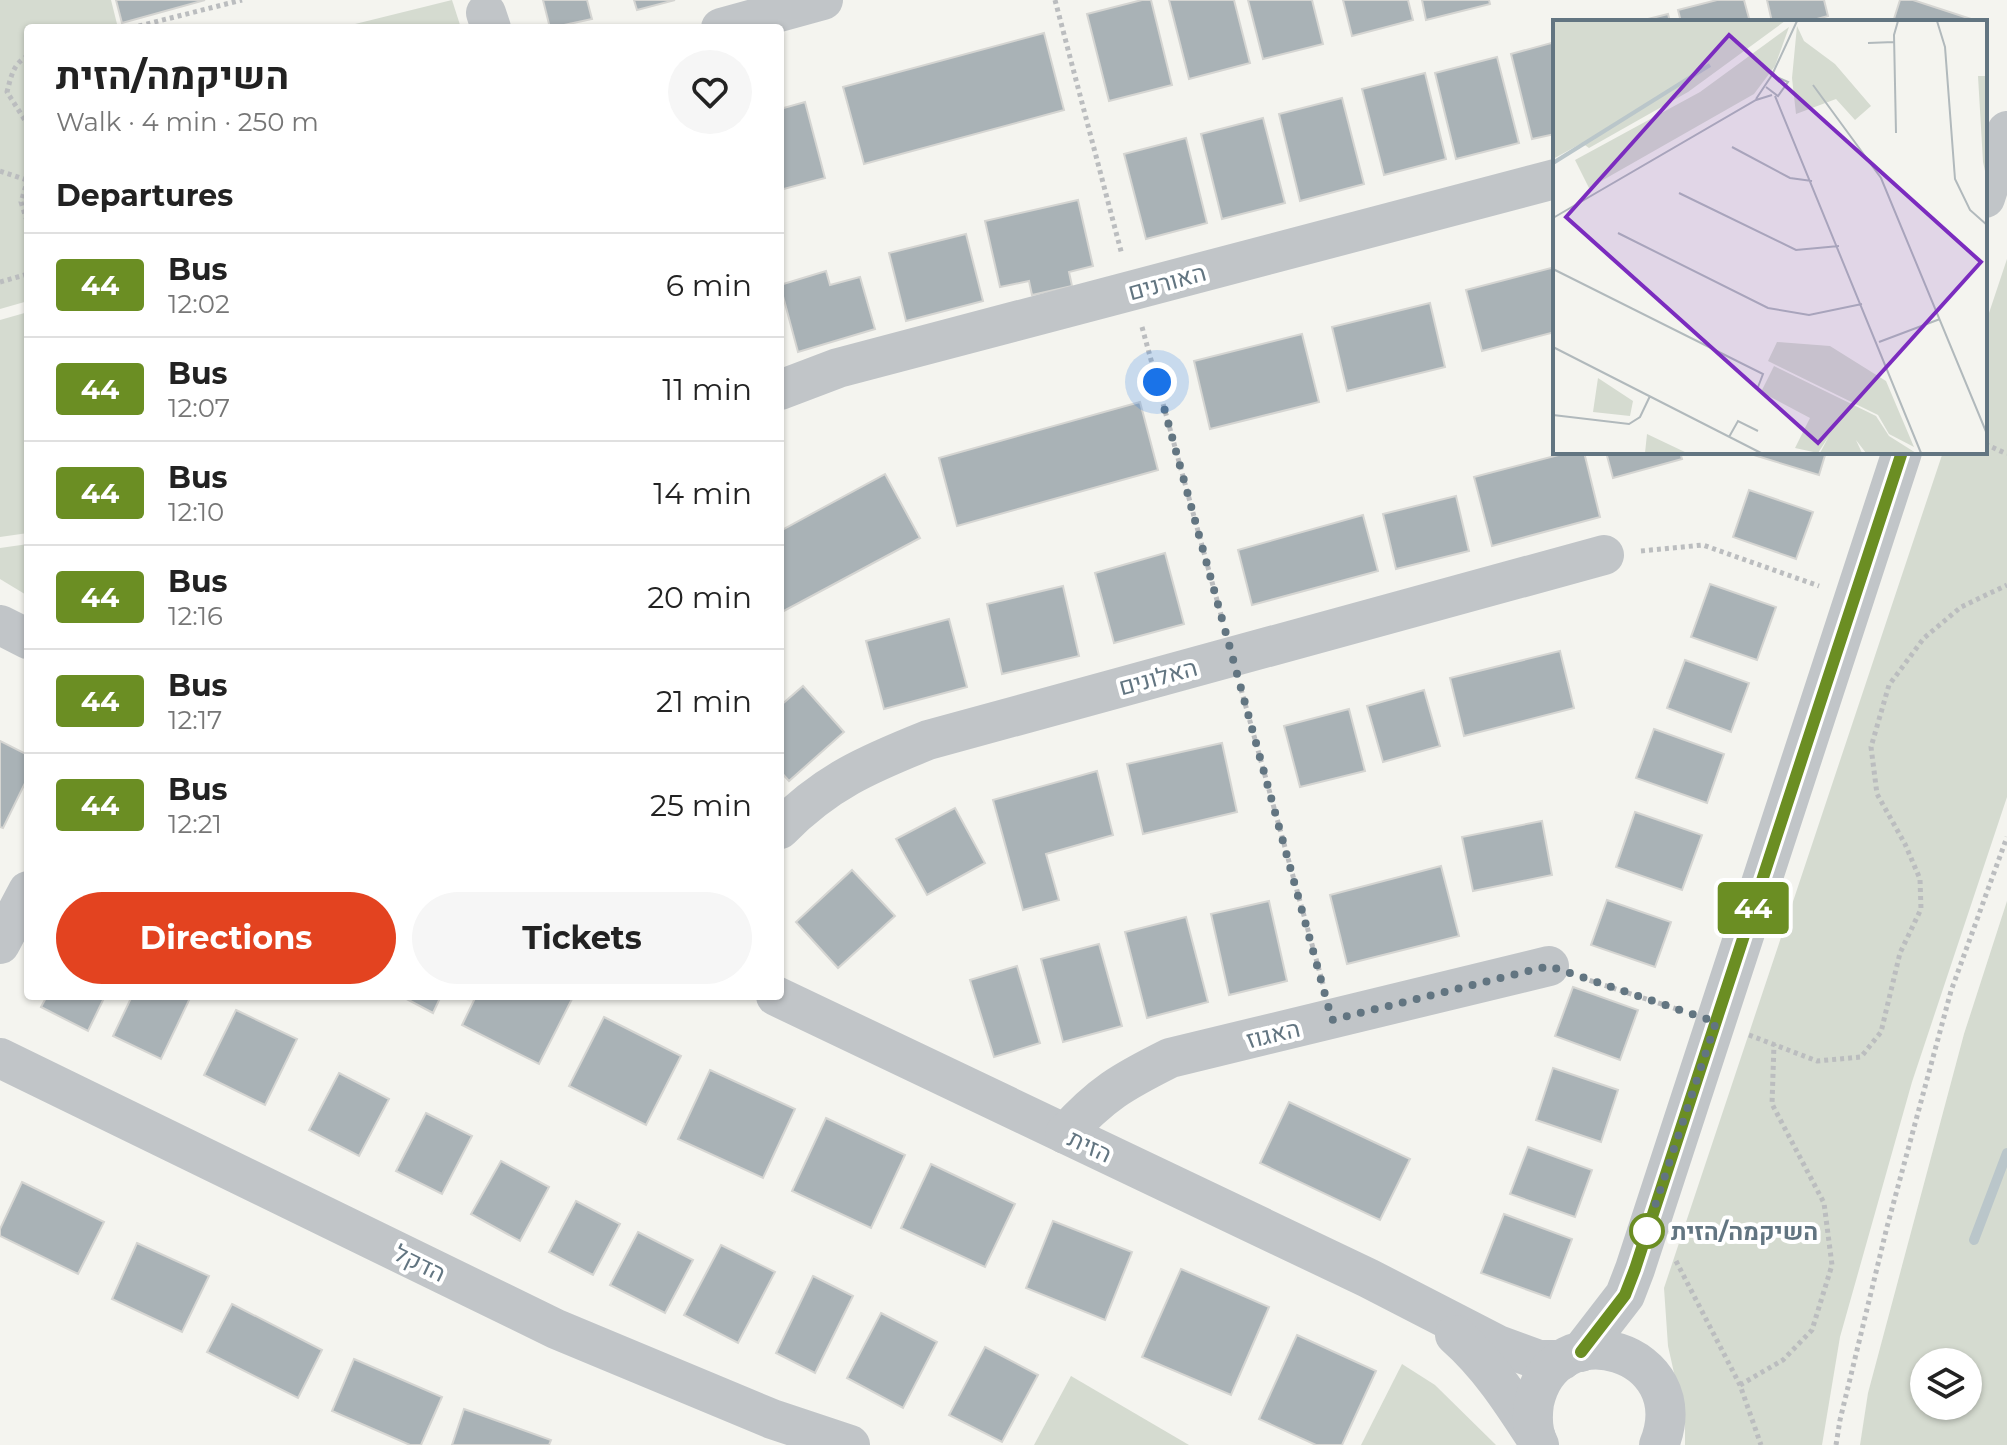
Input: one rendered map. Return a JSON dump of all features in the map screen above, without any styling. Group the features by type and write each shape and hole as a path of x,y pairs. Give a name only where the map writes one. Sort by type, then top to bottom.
{"street":[{"path":"736,24 823,0"},
{"path":"1987,192 2007,131"},
{"name":"האורנים","path":"784,388 838,368 1553,180"},
{"path":"1538,1442 1532,1415 1537,1393 1548,1373 1572,1356 1625,1295 1635,1269 1901,454"},
{"name":"האלונים","path":"784,825 803,805 860,767 928,740 1604,555"},
{"path":"0,625 24,637"},
{"path":"0,944 24,899"},
{"name":"האגוז","path":"1065,1134 1104,1095 1123,1081 1170,1058 1549,966"},
{"name":"הזית","path":"784,1000 1521,1355 1539,1360 1600,1349 1620,1352 1640,1362"},
{"name":"הדקל","path":"0,1058 556,1329 772,1419 850,1445"},
{"path":"1635,1269 1634,1334 1640,1362 1655,1378 1664,1399 1666,1421 1660,1444"},
{"name":"הזית","path":"1404,1296 1471,1349 1501,1384 1538,1442"}],"path":[{"path":"147,24 242,0"},
{"path":"1055,0 1332,1020"},
{"path":"24,58 13,71 7,92 24,119"},
{"path":"0,171 24,178"},
{"path":"24,192 21,202 24,211"},
{"path":"0,282 24,275"},
{"path":"1987,445 2007,454"},
{"path":"1604,555 1703,545 1854,599"},
{"path":"1549,966 1716,1022 1817,1061 1861,1057 1881,1032 1900,953 1921,909 1920,879 1905,844 1877,794 1871,747 1889,685 1924,638 1961,607 2007,585"},
{"path":"1836,1445 1887,1227 1951,991 2007,837"},
{"path":"1740,1385 1783,1360 1812,1330 1832,1265 1824,1203 1772,1104 1774,1044"},
{"path":"1652,1216 1740,1385 1761,1445"}],"shaded area":[{"path":"0,0 111,0 117,24 24,24 24,302 0,309"},
{"path":"452,0 460,24 355,24"},
{"path":"2007,259 2007,797 1912,1082 1840,1337 1822,1445 1685,1445 1685,1422 1668,1346 1664,1288 1942,454 1987,454 1987,319"},
{"path":"24,313 24,534 0,537 0,320"},
{"path":"24,545 24,594 0,579 0,548"},
{"path":"2007,901 2007,1445 1860,1445 1868,1393 1964,1034"},
{"path":"1402,1364 1435,1385 1496,1445 1361,1445"},
{"path":"1071,1376 1189,1445 1034,1445"}],"building":[{"path":"116,0 205,0 122,23"},
{"path":"543,0 587,0 592,19 549,24"},
{"path":"634,0 675,0 637,10"},
{"path":"1151,0 1172,85 1109,101 1087,14"},
{"path":"1169,0 1234,0 1250,63 1189,79"},
{"path":"1248,0 1312,0 1323,44 1263,59"},
{"path":"1343,0 1408,0 1413,20 1352,36"},
{"path":"1422,0 1489,0 1490,4 1426,20"},
{"path":"1717,0 1744,0 1749,20 1680,20 1678,10"},
{"path":"1767,0 1824,0 1828,16 1813,20 1772,20"},
{"path":"1900,0 1913,0 1974,20 1894,20"},
{"path":"1668,14 1670,20 1644,20"},
{"path":"1044,33 1064,110 864,164 843,87"},
{"path":"1553,43 1553,134 1532,139 1511,54"},
{"path":"1497,57 1519,143 1456,159 1435,73"},
{"path":"1425,73 1446,159 1384,175 1362,89"},
{"path":"1342,98 1364,184 1300,201 1279,114"},
{"path":"805,102 825,178 784,189 784,108"},
{"path":"1263,118 1285,203 1222,219 1201,134"},
{"path":"1186,138 1207,223 1146,239 1124,154"},
{"path":"1078,200 1093,266 1069,272 1072,286 1032,295 1029,281 1000,287 985,221"},
{"path":"966,234 983,301 906,321 889,253"},
{"path":"1553,268 1553,333 1482,351 1466,290"},
{"path":"826,271 830,285 860,277 875,329 798,352 784,300 784,284"},
{"path":"1430,303 1445,367 1347,391 1332,327"},
{"path":"1302,334 1319,402 1210,429 1194,361"},
{"path":"1140,402 1158,470 957,526 939,458"},
{"path":"1562,454 1584,454 1600,517 1492,546 1474,477"},
{"path":"1607,454 1681,454 1682,459 1613,478"},
{"path":"1751,454 1825,454 1819,475"},
{"path":"885,474 920,538 784,611 784,529"},
{"path":"1749,490 1813,512 1796,559 1733,537"},
{"path":"1456,496 1469,551 1396,569 1383,514"},
{"path":"1363,515 1378,571 1252,605 1238,550"},
{"path":"1165,553 1184,624 1114,643 1095,573"},
{"path":"1710,584 1776,607 1757,660 1691,637"},
{"path":"1063,586 1079,656 1002,674 987,604"},
{"path":"949,619 967,687 884,709 866,641"},
{"path":"1560,651 1574,708 1464,736 1450,678"},
{"path":"1685,660 1749,683 1731,732 1667,708"},
{"path":"803,686 844,732 789,781 784,775 784,703"},
{"path":"1424,690 1440,746 1383,762 1367,706"},
{"path":"1349,709 1365,771 1300,787 1284,726"},
{"path":"1654,729 1724,754 1707,803 1636,778"},
{"path":"0,741 24,753 24,785 3,828 0,827"},
{"path":"1222,743 1237,812 1143,834 1127,764"},
{"path":"1097,771 1113,835 1046,854 1059,900 1023,910 993,800"},
{"path":"955,808 985,863 927,895 896,839"},
{"path":"1635,812 1702,835 1682,890 1616,867"},
{"path":"1542,821 1552,875 1473,891 1462,837"},
{"path":"1441,866 1459,936 1347,964 1330,895"},
{"path":"852,870 895,916 838,968 796,922"},
{"path":"1607,900 1671,922 1655,967 1591,945"},
{"path":"1269,901 1287,981 1229,995 1211,914"},
{"path":"1186,917 1208,1002 1147,1018 1125,932"},
{"path":"1099,944 1122,1026 1063,1042 1041,959"},
{"path":"1017,966 1040,1043 994,1057 970,980"},
{"path":"1573,987 1638,1010 1620,1060 1555,1036"},
{"path":"45,1000 103,1000 88,1031 41,1007"},
{"path":"130,1000 189,1000 161,1059 113,1036"},
{"path":"409,1000 439,1000 433,1013"},
{"path":"474,1000 571,1000 539,1064 462,1025"},
{"path":"236,1010 297,1039 265,1105 204,1075"},
{"path":"604,1017 681,1056 646,1125 569,1086"},
{"path":"1553,1068 1618,1090 1601,1142 1536,1120"},
{"path":"710,1070 795,1109 763,1178 678,1139"},
{"path":"339,1073 389,1099 359,1156 309,1130"},
{"path":"1289,1102 1410,1159 1380,1220 1260,1163"},
{"path":"426,1113 472,1136 442,1194 396,1171"},
{"path":"826,1118 905,1155 871,1228 792,1191"},
{"path":"1528,1147 1592,1170 1575,1217 1510,1194"},
{"path":"501,1161 549,1187 520,1241 471,1214"},
{"path":"931,1164 1015,1204 985,1267 901,1228"},
{"path":"22,1182 104,1222 78,1274 0,1236 0,1229"},
{"path":"576,1201 620,1224 593,1275 549,1252"},
{"path":"1504,1214 1572,1239 1550,1298 1481,1273"},
{"path":"1053,1221 1132,1252 1105,1320 1026,1288"},
{"path":"638,1232 693,1260 665,1313 610,1285"},
{"path":"137,1243 209,1276 182,1332 112,1299"},
{"path":"721,1245 775,1272 738,1343 684,1315"},
{"path":"1181,1269 1269,1307 1231,1395 1142,1357"},
{"path":"813,1276 853,1296 815,1373 776,1353"},
{"path":"232,1304 322,1350 298,1398 207,1352"},
{"path":"881,1313 937,1342 903,1408 847,1378"},
{"path":"1297,1335 1376,1371 1342,1445 1316,1445 1259,1419"},
{"path":"985,1347 1038,1375 1002,1442 949,1415"},
{"path":"354,1359 442,1397 421,1445 410,1445 332,1411"},
{"path":"464,1409 551,1440 549,1445 452,1445"}],"waterway":[{"path":"1974,1240 2007,1153"}],"bus line":[{"name":"44","path":"1581,1352 1625,1295 1635,1269 1901,454"}],"place":[{"name":"השיקמה/הזית","path":"1647,1231"}],"route":[{"path":"1157,382 1332,1020 1549,966 1716,1022 1643,1242 1647,1231"}]}
